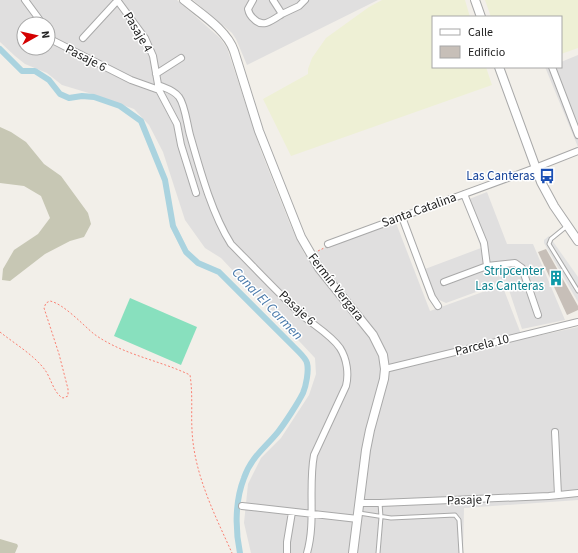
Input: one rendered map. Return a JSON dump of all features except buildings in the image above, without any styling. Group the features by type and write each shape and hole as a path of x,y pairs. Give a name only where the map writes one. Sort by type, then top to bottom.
{"street":[{"path":"25,0 37,16"},
{"path":"83,38 118,2 126,0"},
{"name":"Fermín Vergara","path":"184,0 226,36 233,46 261,137 296,227 310,254 332,285 373,335 383,355 385,369 384,384 370,430 366,450 353,553"},
{"path":"253,0 248,9 249,14 260,24 267,23 299,6 305,0"},
{"path":"273,0 282,14"},
{"path":"475,0 481,16"},
{"name":"Pasaje 4","path":"118,2 147,43 153,56 158,88"},
{"name":"Pasaje 6","path":"56,42 131,80 175,92 182,100 190,135 207,189 224,233 231,244 303,315 336,343 340,349 347,365 348,379 314,455 312,467 310,536 307,553"},
{"path":"156,74 181,58"},
{"path":"499,68 535,168 554,206 578,240"},
{"path":"552,68 578,135"},
{"path":"158,88 177,124 181,145 196,193"},
{"name":"Santa Catalina","path":"328,244 578,151"},
{"path":"464,194 483,240 487,266"},
{"path":"402,217 432,297 438,306"},
{"path":"444,282 487,266 512,262 522,268 538,315"},
{"name":"Parcela 10","path":"385,369 578,322"},
{"path":"555,432 558,495"},
{"name":"Pasaje 7","path":"360,503 578,493"},
{"path":"242,506 311,514 358,516"},
{"path":"287,553 287,542 292,512"}],"lane":[{"path":"567,226 551,239 548,244 578,291"},
{"path":"378,553 381,517 380,503"},
{"path":"358,516 391,518 458,516 461,553"}],"path":[{"path":"310,254 322,249 328,244"},
{"path":"0,332 42,366 58,394 63,398 68,396 68,389 59,354 44,308 45,304 50,301 60,306 95,334 130,353 172,366 190,375 193,391 192,431 196,463 204,491 232,553"}],"shaded area":[{"path":"0,0 177,0 220,38 227,48 261,151 290,224 305,255 396,223 430,311 502,285 523,339 578,327 578,500 464,508 463,553 251,553 244,523 248,484 261,458 281,438 309,395 316,374 315,358 221,258 205,248 185,220 163,152 149,125 134,109 62,85 47,73 25,64 0,42"},
{"path":"193,0 378,0 247,65 232,33"},
{"path":"382,0 465,0 470,16 432,16 432,68 486,68 492,85 291,156 263,99 308,74 308,69 312,58 326,38 369,7"},
{"path":"485,0 578,0 578,48 562,54 562,16 491,16"},
{"path":"578,55 578,147 545,68 562,68 562,62"},
{"path":"0,127 26,142 44,164 61,176 88,213 91,224 84,237 70,241 45,254 10,281 2,280 3,269 14,250 38,234 50,218 41,196 24,186 0,183"},
{"path":"487,192 507,244 533,244 565,320 522,329 506,281 446,303 435,298 425,269 481,248 464,201"},
{"path":"549,236 578,277 578,302 544,243 544,240"},
{"path":"0,539 17,544 18,546 15,553 0,553"}],"green space":[{"path":"130,298 197,327 181,365 114,336"}],"waterway":[{"name":"Canal El Carmen","path":"0,49 22,71 35,71 49,80 60,94 69,98 82,96 94,97 120,106 141,121 165,180 173,226 186,252 198,263 219,272 299,352 306,361 308,366 307,378 301,397 278,432 254,458 244,478 237,506 237,534 240,553"}],"place":[{"name":"Las Canteras","path":"547,176"},
{"name":"Stripcenter Las Canteras","path":"556,278"}]}
